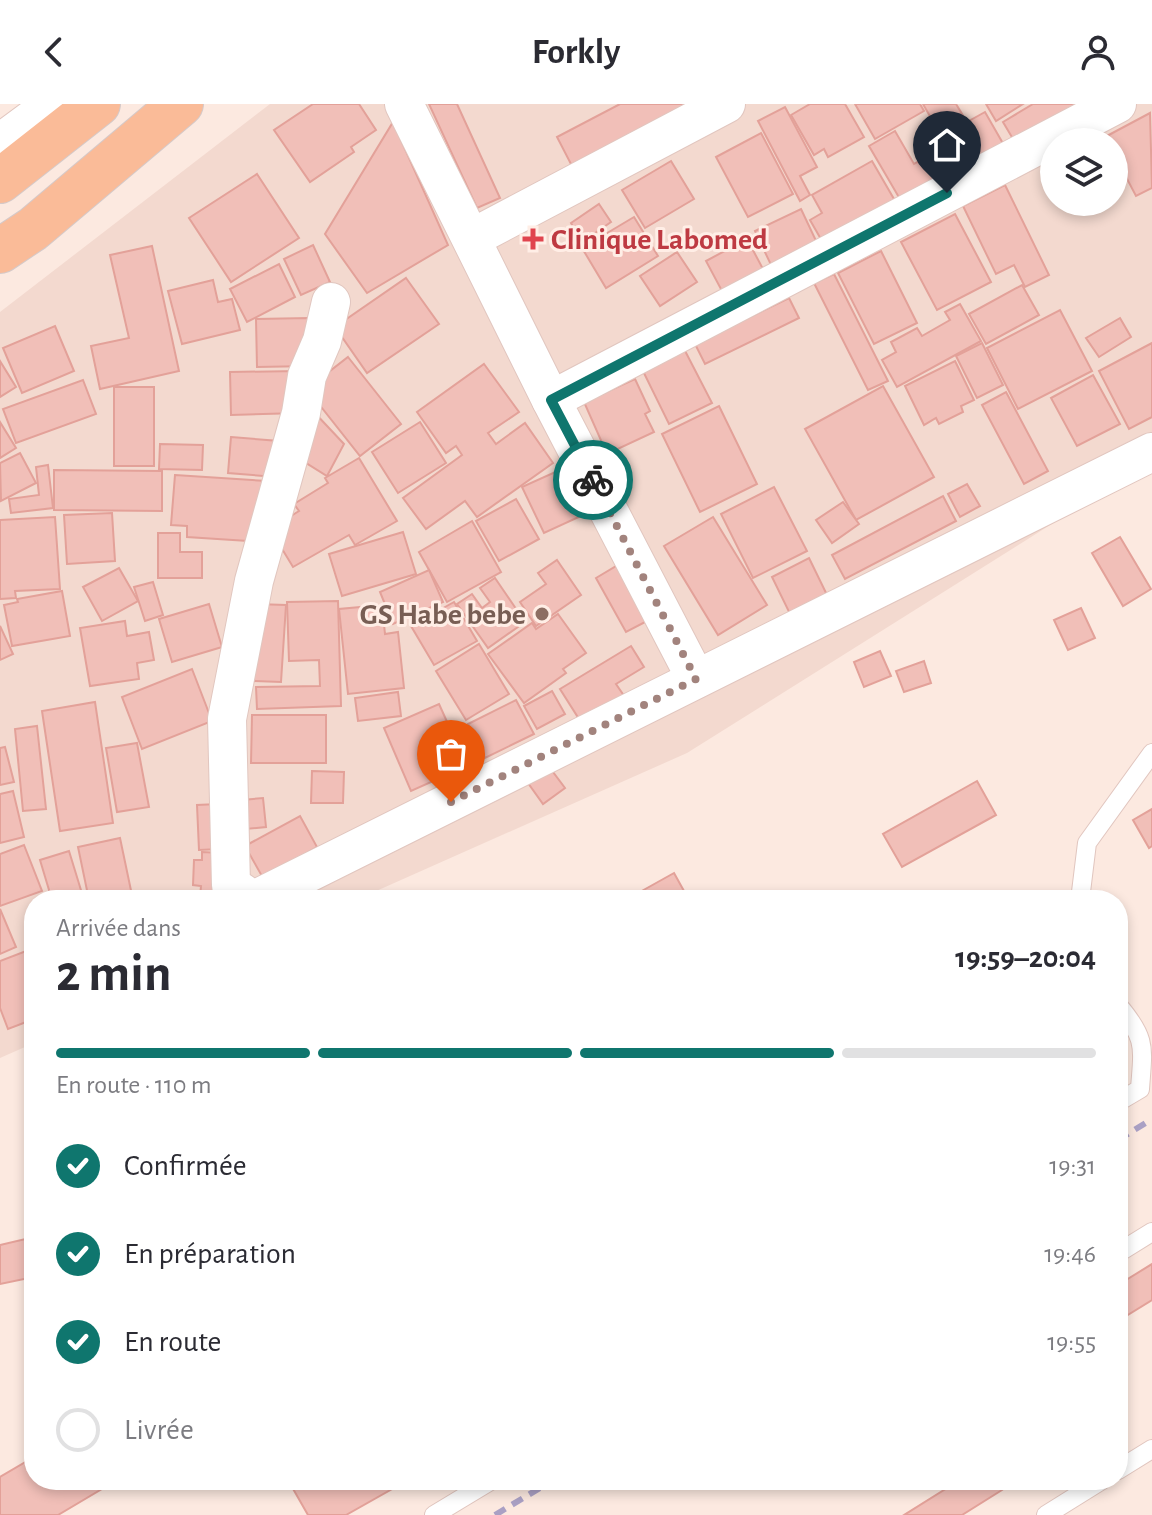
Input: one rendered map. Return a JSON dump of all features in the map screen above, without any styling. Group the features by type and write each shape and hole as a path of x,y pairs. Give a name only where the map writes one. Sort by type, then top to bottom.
{"main road":[{"path":"0,181 98,104"},
{"path":"0,251 33,229 181,104"}],"street":[{"path":"0,143 53,104"},
{"path":"404,104 551,400 696,679"},
{"path":"472,238 726,104"},
{"path":"551,400 1117,104"},
{"path":"235,890 231,885 227,719 254,581 301,413 307,376 322,341 331,302"},
{"path":"274,890 1152,452"}],"lane":[{"path":"1081,890 1087,843 1152,753"},
{"path":"1128,1017 1143,1044 1140,1089 1128,1096"},
{"path":"1128,1247 1152,1232"},
{"path":"1128,1464 1152,1449"},
{"path":"434,1515 475,1490"},
{"path":"1046,1515 1086,1490"}],"shaded area":[{"path":"270,104 1152,104 1152,461 687,753 379,890 24,890 24,1047 0,1058 0,312"}],"building":[{"path":"313,104 359,104 376,130 351,147 354,152 310,182 274,130"},
{"path":"429,104 457,104 500,198 477,208"},
{"path":"620,104 683,104 686,111 573,168 557,137"},
{"path":"810,104 845,104 864,137 828,157 824,149 814,155 791,115"},
{"path":"855,104 920,104 924,111 875,139"},
{"path":"923,104 956,104 967,122 985,112 1005,147 904,206 869,146 895,131 914,164 947,146"},
{"path":"986,104 1023,104 996,121"},
{"path":"1033,104 1083,104 1016,144 1003,122"},
{"path":"785,107 817,167 800,176 810,195 800,201 758,121"},
{"path":"1150,113 1152,188 1136,196 1128,181 1128,128 1122,128"},
{"path":"393,122 448,245 367,293 325,234"},
{"path":"761,133 793,194 748,217 716,157"},
{"path":"671,161 694,199 645,228 622,190"},
{"path":"872,161 898,206 826,248 810,220 822,213 812,195"},
{"path":"257,174 299,238 231,282 189,218"},
{"path":"1005,185 1049,275 1025,287 1014,265 996,274 963,206"},
{"path":"599,204 611,222 582,242 571,223"},
{"path":"801,209 818,245 772,267 755,231"},
{"path":"955,214 991,282 937,310 901,242"},
{"path":"634,217 658,256 606,288 582,248"},
{"path":"747,239 763,269 722,291 706,261"},
{"path":"313,245 330,282 301,295 284,259"},
{"path":"152,246 179,371 100,389 91,346 129,338 110,255"},
{"path":"881,251 917,323 874,344 838,273"},
{"path":"677,252 697,282 660,306 640,276"},
{"path":"279,264 295,297 247,322 230,289"},
{"path":"834,274 888,381 868,390 814,283"},
{"path":"406,278 439,324 367,373 335,327"},
{"path":"213,280 218,302 232,299 240,330 182,344 168,291"},
{"path":"1022,285 1039,315 986,344 969,314"},
{"path":"789,298 799,318 705,364 695,344"},
{"path":"960,304 981,341 897,387 882,360 896,352 891,342 917,328 922,336 950,320 945,312"},
{"path":"1060,310 1092,371 1018,409 987,348"},
{"path":"309,318 310,366 257,367 256,319"},
{"path":"1120,318 1131,337 1099,357 1086,338"},
{"path":"55,326 74,371 22,393 3,348"},
{"path":"982,343 1003,385 977,398 956,356"},
{"path":"1152,343 1152,417 1129,429 1099,371"},
{"path":"682,345 712,403 669,424 640,365"},
{"path":"348,357 401,424 360,456 307,389"},
{"path":"0,361 16,387 0,397"},
{"path":"955,361 974,400 961,406 963,412 939,424 936,418 924,425 905,386"},
{"path":"484,364 519,412 488,433 496,444 525,423 553,463 477,517 465,501 426,529 403,498 462,455 456,446 446,453 417,412"},
{"path":"298,371 299,413 231,415 230,372"},
{"path":"1093,375 1120,424 1077,446 1051,398"},
{"path":"635,379 650,411 645,414 654,432 607,454 584,402"},
{"path":"83,380 96,414 16,443 3,409"},
{"path":"883,386 934,477 856,520 805,429"},
{"path":"114,387 154,387 154,466 114,466"},
{"path":"1006,392 1048,471 1024,484 982,405"},
{"path":"719,406 757,484 700,512 662,434"},
{"path":"313,411 344,444 327,476 295,456"},
{"path":"0,422 16,448 0,458"},
{"path":"420,422 446,463 398,493 372,452"},
{"path":"231,437 279,441 276,477 228,473"},
{"path":"160,444 203,445 202,470 159,469"},
{"path":"20,453 36,483 1,501 0,463"},
{"path":"359,458 397,521 355,545 349,535 293,567 270,529 299,511 294,504 328,483 325,478"},
{"path":"573,464 594,510 544,533 522,487"},
{"path":"48,465 53,508 11,513 9,499 39,495 36,467"},
{"path":"54,470 162,471 162,511 54,510"},
{"path":"175,475 267,481 263,542 187,537 187,526 171,525"},
{"path":"967,484 980,506 960,517 948,494"},
{"path":"774,487 807,551 753,578 721,514"},
{"path":"943,496 956,521 845,579 832,555"},
{"path":"516,499 539,539 499,561 476,521"},
{"path":"843,502 859,524 832,543 816,520"},
{"path":"112,513 115,561 67,564 64,515"},
{"path":"55,517 60,589 15,591 16,598 0,599 0,520"},
{"path":"713,517 767,605 718,635 664,546"},
{"path":"472,521 501,572 447,602 419,552"},
{"path":"403,532 416,574 342,596 329,554"},
{"path":"158,533 180,533 180,552 202,552 202,578 158,578"},
{"path":"1120,537 1151,589 1123,606 1092,553"},
{"path":"809,558 830,601 793,620 772,577"},
{"path":"557,560 581,595 536,626 520,602 546,584 538,573"},
{"path":"618,565 649,620 626,632 596,578"},
{"path":"119,568 138,601 102,621 83,587"},
{"path":"429,570 443,602 393,624 380,592"},
{"path":"495,578 525,622 488,648 457,604 472,594 482,608 490,602 480,588"},
{"path":"153,582 163,615 145,621 134,587"},
{"path":"62,591 70,636 12,646 4,605 18,602 17,599"},
{"path":"338,601 341,706 257,709 256,687 320,686 319,660 289,661 287,602"},
{"path":"454,602 477,641 434,665 411,626"},
{"path":"209,604 222,647 172,662 159,619"},
{"path":"255,604 286,605 281,682 251,681"},
{"path":"382,605 385,634 398,632 404,688 348,694 339,609"},
{"path":"1081,608 1095,638 1068,650 1054,620"},
{"path":"558,614 586,653 563,669 566,673 524,703 488,654 532,623 536,629"},
{"path":"125,621 127,636 149,632 154,660 137,663 139,679 90,686 80,628"},
{"path":"0,626 13,654 0,660"},
{"path":"479,644 509,694 466,720 436,671"},
{"path":"631,646 644,667 616,684 629,703 586,730 560,689"},
{"path":"880,651 891,676 864,687 854,662"},
{"path":"924,661 931,683 904,692 896,671"},
{"path":"192,669 212,721 142,749 122,697"},
{"path":"552,691 565,714 537,729 524,706"},
{"path":"398,692 401,716 358,721 355,698"},
{"path":"516,700 534,734 485,758 468,724"},
{"path":"95,702 113,823 60,831 42,711"},
{"path":"439,704 467,766 411,791 384,728"},
{"path":"252,715 326,715 326,763 251,763"},
{"path":"37,726 46,809 23,811 15,729"},
{"path":"137,743 149,807 117,812 106,748"},
{"path":"5,747 14,782 0,785 0,748"},
{"path":"544,760 565,788 543,804 523,776"},
{"path":"312,771 344,772 343,803 311,803"},
{"path":"977,781 996,815 902,867 883,834"},
{"path":"13,791 24,837 0,843 0,794"},
{"path":"263,798 266,827 245,829 242,800"},
{"path":"218,804 220,849 199,850 197,805"},
{"path":"1152,809 1152,846 1149,848 1133,820"},
{"path":"300,816 317,847 263,878 245,846"},
{"path":"120,838 131,890 87,890 78,847"},
{"path":"24,845 42,890 24,890 24,897 0,906 0,854"},
{"path":"69,851 81,890 49,890 40,860"},
{"path":"202,852 221,853 219,890 201,890 201,886 193,885 194,860 202,860"},
{"path":"674,873 683,890 644,890"},
{"path":"0,909 16,947 0,954"},
{"path":"24,952 24,1023 8,1029 0,1008 0,961"},
{"path":"24,1239 24,1279 0,1284 0,1245"},
{"path":"1152,1264 1152,1300 1128,1315 1128,1279"},
{"path":"24,1463 24,1490 100,1490 58,1515 0,1515 0,1477"},
{"path":"294,1490 390,1490 346,1515 308,1515"},
{"path":"944,1490 1002,1490 962,1515 904,1515"}],"railway":[{"path":"1128,1134 1152,1119"},
{"path":"495,1515 536,1490"}],"way so far":[{"path":"451,802 696,679 593,480"}],"place":[{"name":"Clinique Labomed","path":"533,239"},
{"name":"GS Habe bebe","path":"542,614"}],"route":[{"path":"593,480 551,400 947,193"}]}
